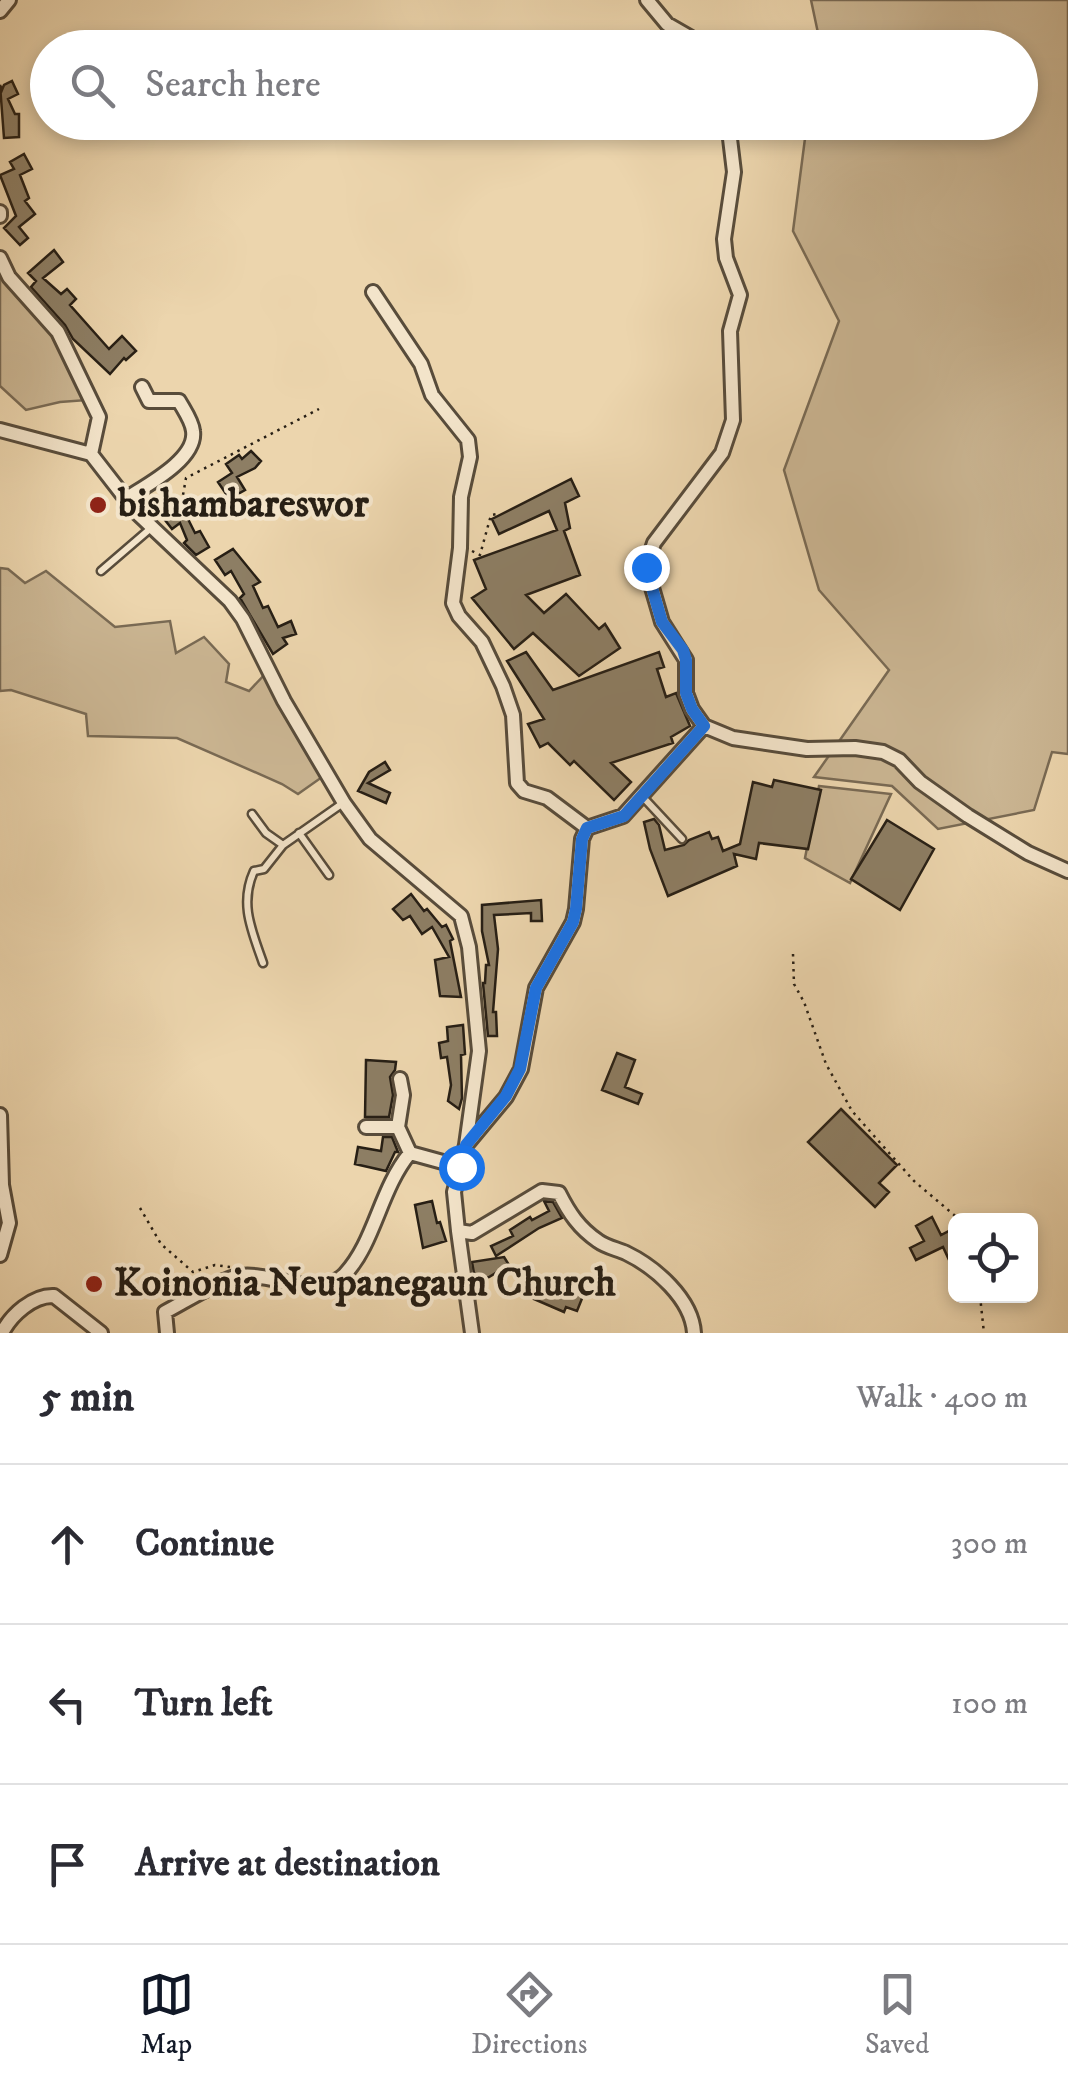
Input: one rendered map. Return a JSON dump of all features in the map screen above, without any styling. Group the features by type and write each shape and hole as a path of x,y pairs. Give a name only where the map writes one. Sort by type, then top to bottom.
{"street":[{"path":"0,11 10,0"},
{"path":"647,0 677,30"},
{"path":"730,140 734,172 724,239 726,258 740,295 730,331 732,420 722,454 654,543 646,567 662,622 683,650 686,693 692,709 704,726 768,746 883,752 899,760 920,782 968,816 1028,853 1068,871"},
{"path":"0,258 9,276 58,332 99,417 90,454"},
{"path":"373,292 421,364 432,395 468,440 470,457 461,497 453,603 482,642 514,715 517,783 524,791 547,798 587,828"},
{"path":"127,498 177,465 193,440 194,428 180,401 148,402 142,387"},
{"path":"0,430 90,454 136,512 230,601 284,701 344,803 370,839 461,916 469,948 479,1051 466,1145 454,1192 472,1333"},
{"path":"466,1145 506,1096 520,1069 536,988 573,922 582,839 587,828 624,816 704,726"},
{"path":"400,1078 403,1094 398,1127 410,1153 461,1167"},
{"path":"0,1116 2,1185 9,1223 0,1256"},
{"path":"366,1127 398,1127"},
{"path":"167,1333 164,1312 238,1275 317,1286 343,1276 370,1231 393,1173 410,1153"},
{"path":"458,1231 472,1233 542,1191 559,1193 571,1218 600,1244 628,1254 674,1289 694,1320 694,1333"},
{"path":"4,1330 35,1299 54,1296 101,1333"},
{"path":"0,1310 4,1330"}],"lane":[{"path":"101,571 152,528"},
{"path":"640,794 682,838"},
{"path":"263,963 245,903 254,871 264,868 283,844 344,803"},
{"path":"252,814 266,833 283,844"},
{"path":"299,833 329,875"}],"path":[{"path":"136,512 183,496 186,478 318,409"},
{"path":"474,554 482,552 492,515 497,514"},
{"path":"793,954 794,984 826,1064 852,1111 914,1181 952,1213"},
{"path":"140,1208 154,1234 187,1268 194,1272 228,1264 238,1275"},
{"path":"981,1303 984,1333"}],"shaded area":[{"path":"811,0 1068,0 1068,754 1052,752 1034,810 938,829 892,786 814,777 889,670 819,590 784,470 839,321 793,231 805,140 1038,140 1038,30 817,30"},
{"path":"0,273 52,334 88,400 26,410 0,386"},
{"path":"0,568 8,569 25,583 46,571 115,627 170,621 176,653 204,637 229,664 226,682 249,691 267,672 325,775 298,794 177,738 88,736 86,714 11,690 0,691"},
{"path":"819,786 891,794 850,883 805,858"}],"building":[{"path":"12,81 18,94 8,99 15,114 19,114 19,137 4,138 0,85 2,90"},
{"path":"24,154 32,169 20,175 29,198 25,201 35,214 19,227 28,238 20,245 4,228 16,216 0,175 14,169 10,162"},
{"path":"54,250 63,262 43,278 61,294 67,289 76,299 70,305 109,349 122,336 136,351 110,374 73,339 31,287 36,281 28,273"},
{"path":"251,451 261,461 237,477 245,490 233,504 218,482 232,473 226,464"},
{"path":"571,479 579,496 565,503 570,528 564,531 580,575 526,595 544,613 566,594 599,629 605,624 620,648 579,676 533,633 514,649 472,598 486,589 474,560 557,530 549,511 499,534 492,519"},
{"path":"183,509 195,533 200,531 209,547 196,555 184,543 187,540 180,523 172,529 165,520"},
{"path":"233,549 260,582 253,586 263,608 268,606 278,627 291,621 296,634 283,638 287,644 273,654 240,598 244,594 231,571 225,575 215,560"},
{"path":"526,652 553,690 659,652 664,667 657,669 666,697 676,693 690,726 671,737 673,743 611,763 631,782 614,800 574,761 570,765 548,743 540,747 528,724 544,719 507,661"},
{"path":"385,762 390,770 368,783 390,793 386,803 358,791 369,772"},
{"path":"774,780 821,790 808,849 759,843 756,859 734,854 737,866 668,896 644,822 654,819 659,825 665,850 709,832 712,839 718,837 723,851 740,844 753,782 772,787"},
{"path":"887,820 934,849 900,910 851,879"},
{"path":"411,894 442,927 446,925 453,939 450,941 461,997 440,996 435,960 449,957 432,927 422,934 410,916 403,920 393,909"},
{"path":"541,900 542,921 531,921 531,913 494,915 498,949 493,1012 497,1036 488,1036 483,983 489,965 482,931 482,905"},
{"path":"463,1025 465,1054 461,1055 459,1109 448,1101 451,1085 447,1057 441,1058 439,1043 448,1041 447,1027"},
{"path":"617,1053 635,1060 625,1087 642,1094 638,1104 602,1090"},
{"path":"366,1060 396,1062 390,1077 393,1095 389,1117 365,1117"},
{"path":"841,1109 897,1165 879,1183 889,1192 875,1207 808,1142"},
{"path":"383,1137 392,1137 398,1152 386,1171 355,1164 358,1147 381,1151"},
{"path":"432,1201 446,1241 423,1248 415,1205"},
{"path":"544,1201 553,1202 562,1218 496,1256 491,1246 513,1236 510,1230 530,1217 532,1220 549,1211"},
{"path":"932,1217 941,1235 948,1232 948,1258 943,1247 916,1260 910,1248 924,1241 916,1226"},
{"path":"504,1257 509,1265 489,1277 475,1279 472,1262"},
{"path":"540,1286 557,1295 559,1289 583,1296 577,1311 566,1307 564,1312 534,1299"}],"place":[{"name":"bishambareswor","path":"98,505"},
{"name":"Koinonia Neupanegaun Church","path":"94,1284"}],"route":[{"path":"461,1167 466,1145 515,1083 536,988 573,922 582,839 587,828 624,816 704,726 686,693 683,650 662,622 646,567"}]}
